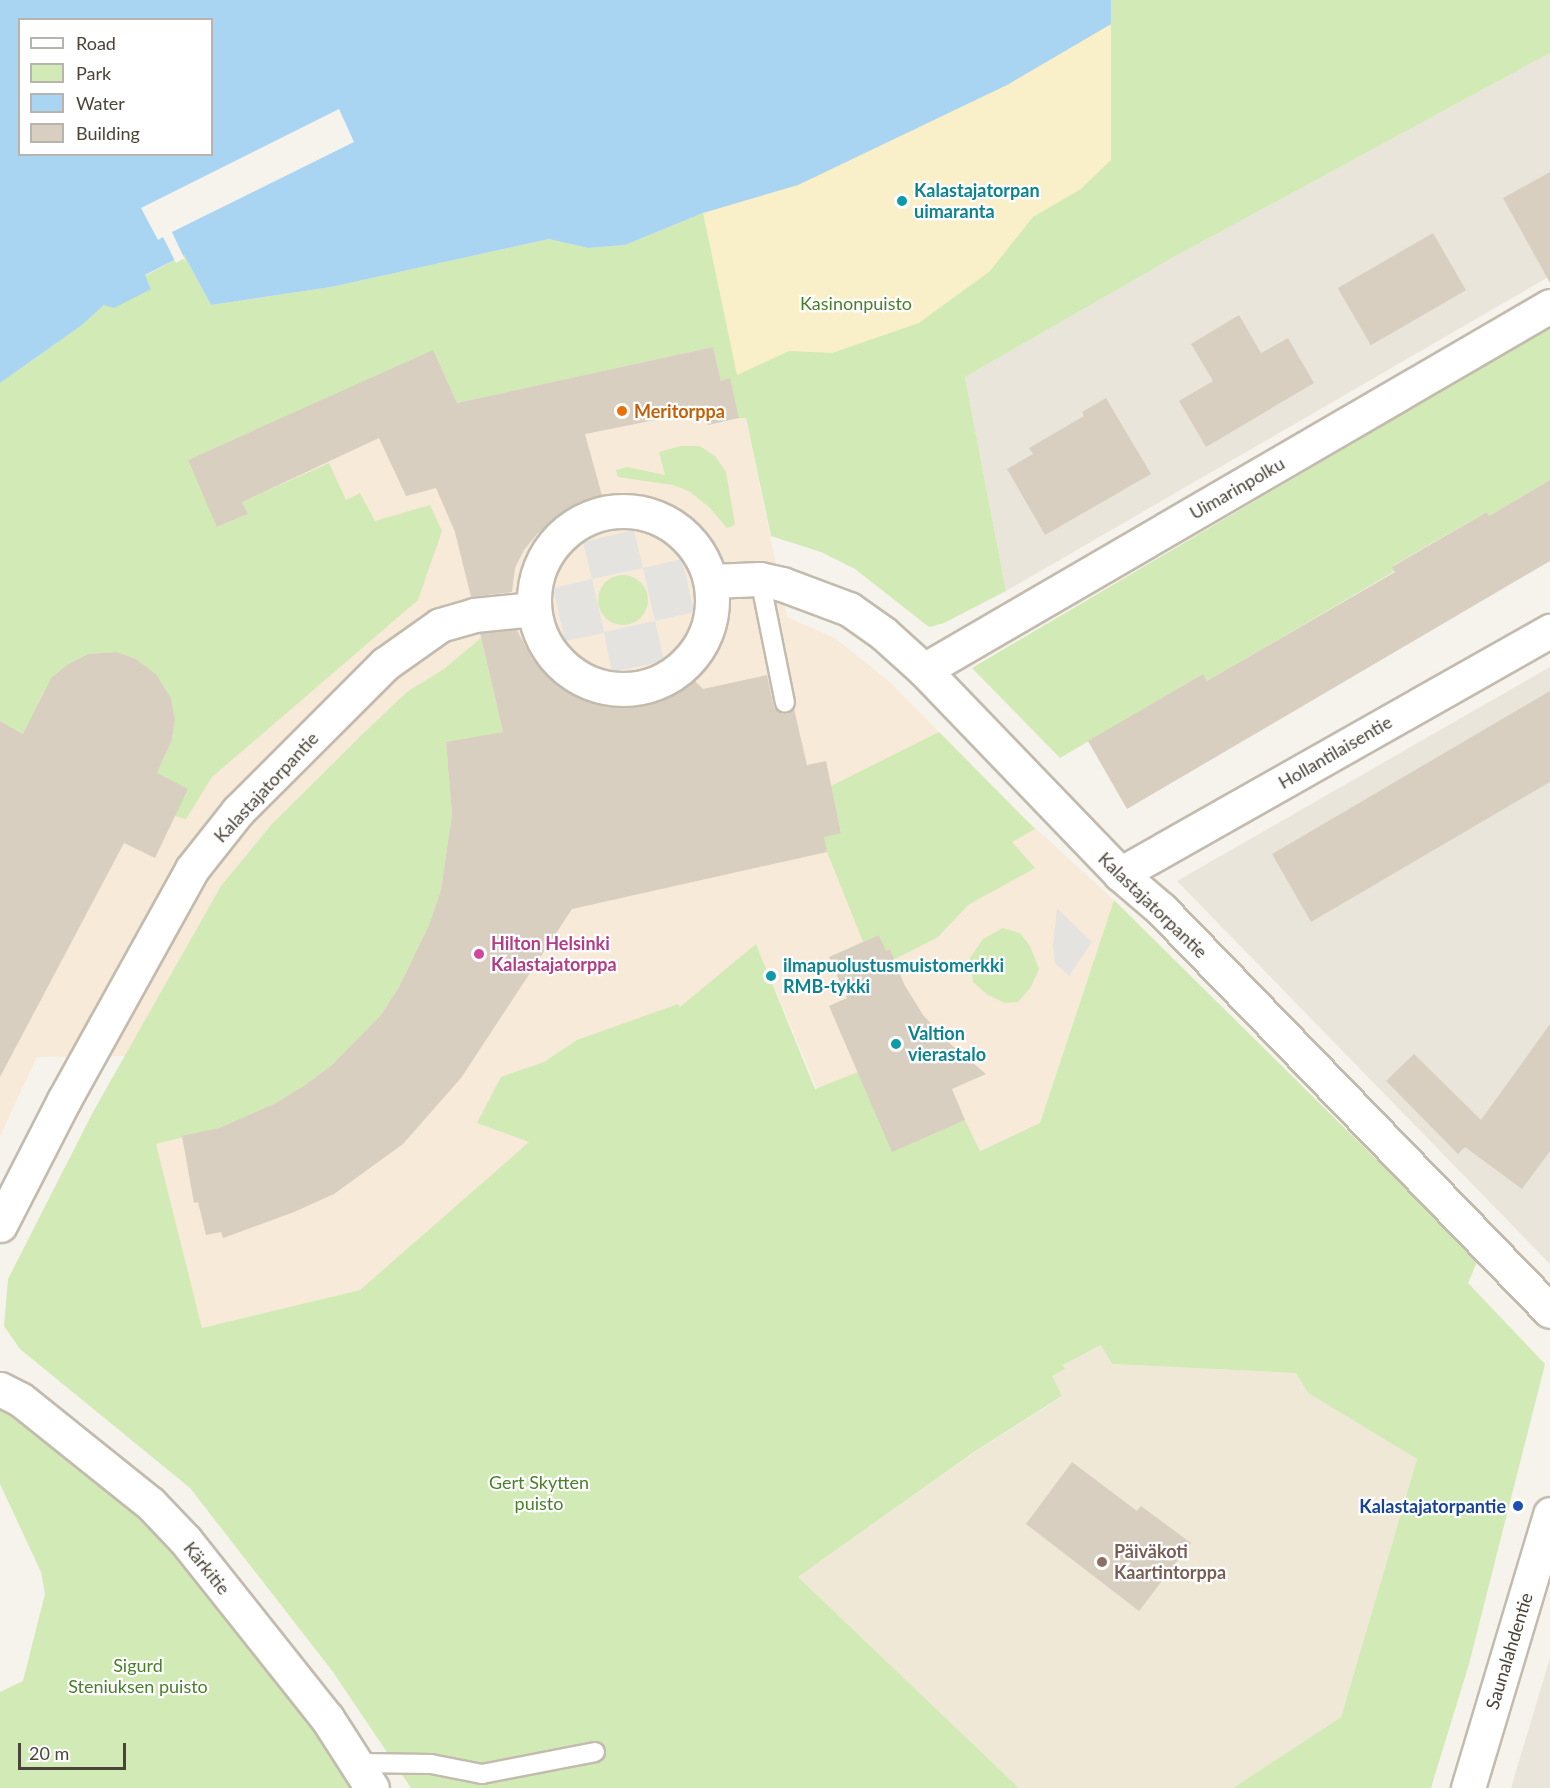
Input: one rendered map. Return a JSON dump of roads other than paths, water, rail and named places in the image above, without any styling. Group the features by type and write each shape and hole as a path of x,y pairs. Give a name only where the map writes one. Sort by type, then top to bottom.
{"street":[{"name":"Uimarinpolku","path":"924,670 1550,306"},
{"path":"614,511 639,512 663,520 685,535 700,554 711,581 710,619 707,631 696,652 680,669 659,682 631,689 607,688 587,682 567,669 550,651 541,635 534,609 534,590 539,569 552,545 568,529 591,516 614,511"},
{"name":"Kalastajatorpantie","path":"711,581 760,579 813,594 849,609 883,633 924,670 1120,874 1161,909 1550,1311"},
{"name":"Kalastajatorpantie","path":"0,1225 64,1100 192,869 238,811 385,664 440,625 474,615 534,609"},
{"name":"Hollantilaisentie","path":"1120,874 1550,631"},
{"name":"Kärkitie","path":"0,1389 20,1399 150,1503 186,1540 327,1718 365,1776"},
{"name":"Saunalahdentie","path":"1468,1788 1550,1514"}],"lane":[{"path":"760,579 785,703"},
{"path":"365,1776 431,1764 482,1774 595,1752"}],"water":[{"path":"0,0 1111,0 1111,24 1007,85 798,185 703,213 625,245 588,248 549,239 331,287 211,305 184,255 145,275 151,289 114,308 104,305 82,325 0,383"}],"place":[{"name":"Kalastajatorpan uimaranta","path":"902,201"},
{"name":"Meritorppa","path":"622,411"},
{"name":"Hilton Helsinki Kalastajatorppa","path":"479,954"},
{"name":"ilmapuolustusmuistomerkki RMB-tykki","path":"771,976"},
{"name":"Valtion vierastalo","path":"896,1044"},
{"name":"Kalastajatorpantie","path":"1518,1506"},
{"name":"Päiväkoti Kaartintorppa","path":"1102,1562"}],"park label":[{"name":"Kasinonpuisto","path":"856,303"},
{"name":"Gert Skytten puisto","path":"539,1493"},
{"name":"Sigurd Steniuksen puisto","path":"138,1676"}]}
